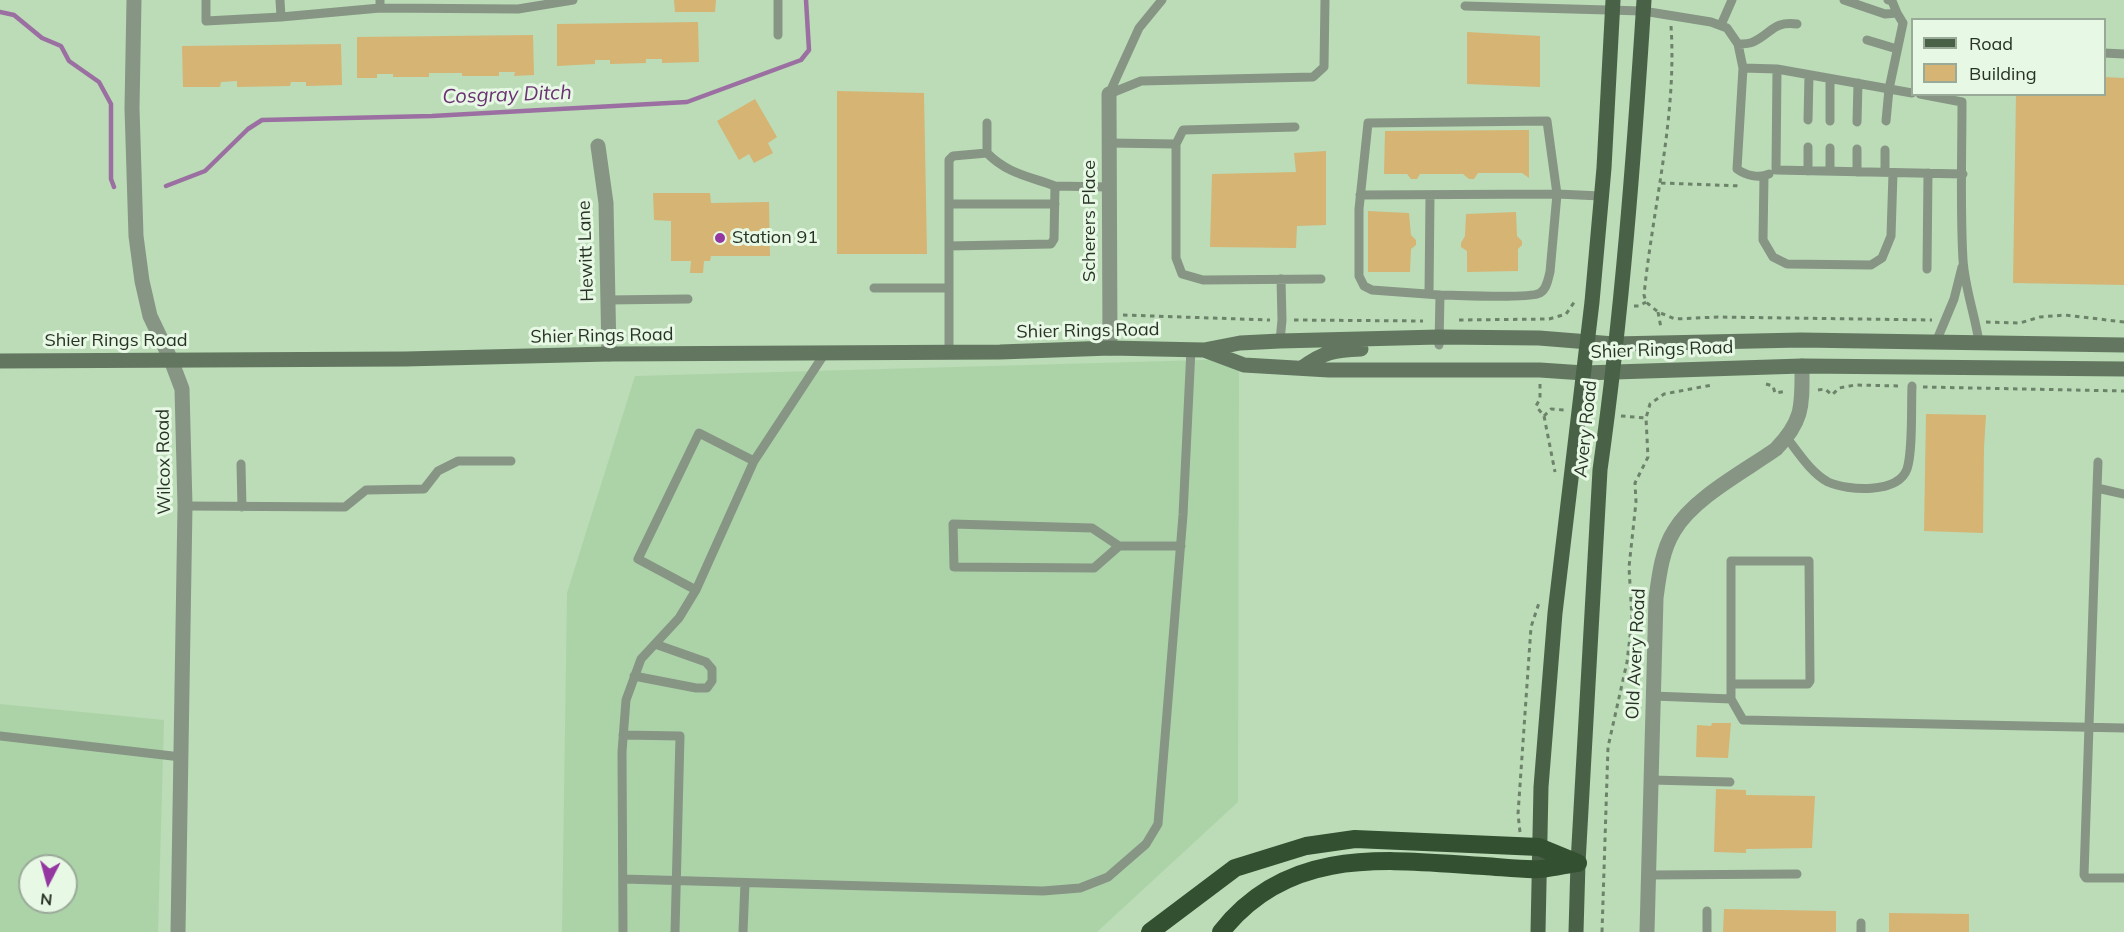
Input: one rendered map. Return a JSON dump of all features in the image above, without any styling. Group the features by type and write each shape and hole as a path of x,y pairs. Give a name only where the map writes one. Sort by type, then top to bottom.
{"highway":[{"path":"1150,932 1235,868 1306,846 1355,840 1530,846 1578,863"},
{"path":"1221,932 1254,899 1281,881 1312,869 1358,862 1408,861 1539,869 1578,863"}],"main road":[{"name":"Avery Road","path":"1538,932 1539,869 1530,846 1541,787 1555,613 1588,345 1601,196 1612,5"},
{"name":"Avery Road","path":"1576,932 1600,470 1633,173 1644,5"},
{"name":"Shier Rings Road","path":"0,361 405,359 609,354 949,352 1110,348 1198,350 1240,343 1280,341 1439,341 1539,338 1588,345 1801,340 2124,345"},
{"path":"1302,368 1318,356 1335,350 1439,341 1588,345"},
{"name":"Shier Rings Road","path":"1198,350 1244,364 1302,368 1540,370 1584,373 1802,366 2124,369"}],"street":[{"name":"Wilcox Road","path":"134,0 132,108 136,237 150,316 182,389 185,506 178,932"},
{"name":"Scherers Place","path":"1109,94 1110,348"},
{"name":"Hewitt Lane","path":"598,146 606,203 609,354"},
{"name":"Old Avery Road","path":"1647,932 1656,598 1665,551 1674,531 1701,501 1776,449 1786,438 1797,423 1801,410 1802,366"}],"lane":[{"path":"206,0 206,21 281,17 380,4 518,9 573,0"},
{"path":"280,0 281,17"},
{"path":"778,0 778,35"},
{"path":"1109,94 1139,28 1162,0"},
{"path":"1109,94 1141,81 1314,77 1324,68 1325,0"},
{"path":"1720,25 1732,0"},
{"path":"1844,0 1885,14 1898,13"},
{"path":"1886,121 1889,89 1903,23 1892,1 1888,0"},
{"path":"1465,6 1644,5 1670,14 1711,21 1726,28 1738,44 1743,68 1737,169 1744,175 1764,181"},
{"path":"1738,44 1752,42 1784,22 1797,24"},
{"path":"1867,40 1897,49"},
{"path":"2106,53 2124,54"},
{"path":"1743,68 1777,69 1911,93"},
{"path":"1776,170 1777,69"},
{"path":"1808,120 1809,75"},
{"path":"1830,79 1830,121"},
{"path":"1857,122 1858,83"},
{"path":"1930,96 1962,102 1963,262 1979,342"},
{"path":"1547,121 1557,194 1550,272 1547,284 1540,293 1526,296 1440,295 1372,290 1364,286 1359,276 1360,195 1368,123 1547,121"},
{"path":"987,123 987,153 1010,171 1055,186 1109,187"},
{"path":"1295,127 1183,130 1176,144 1176,258 1182,273 1203,280 1321,279"},
{"path":"1109,143 1176,144"},
{"path":"1808,147 1808,171"},
{"path":"1830,148 1830,171"},
{"path":"1857,148 1857,172"},
{"path":"1885,150 1889,173 1891,236 1882,258 1872,265 1787,264 1773,257 1763,240 1764,181 1776,170 1889,173 1963,174"},
{"path":"949,352 949,160 953,156 987,153"},
{"path":"1927,269 1928,173"},
{"path":"949,246 1051,244 1054,239 1055,186"},
{"path":"1360,195 1557,194 1601,196"},
{"path":"1429,294 1430,196"},
{"path":"949,204 1055,204"},
{"path":"1936,342 1954,299 1963,262"},
{"path":"1280,341 1281,279"},
{"path":"874,288 949,288"},
{"path":"1439,341 1440,295"},
{"path":"607,300 688,299"},
{"path":"623,879 1043,891 1080,888 1108,877 1146,844 1158,824 1198,350"},
{"path":"623,932 623,735 626,700 634,676 641,659 680,618 696,590 754,460 825,353"},
{"path":"1786,438 1814,470 1828,482 1858,488 1893,484 1901,479 1910,458 1912,386"},
{"path":"696,590 638,559 699,433 754,460"},
{"path":"185,506 345,507 366,490 424,489 438,471 458,461 511,461"},
{"path":"2098,462 2084,875 2086,878 2124,878"},
{"path":"241,464 242,507"},
{"path":"2097,488 2124,494"},
{"path":"1119,546 1094,568 954,567 953,524 1092,528 1119,546 1181,546"},
{"path":"1731,684 1808,684 1809,561 1731,561 1731,684 1731,699 1743,720 2124,728"},
{"path":"634,676 696,688 707,688 712,681 712,669 706,662 656,644"},
{"path":"1653,696 1731,699"},
{"path":"623,735 680,736 675,932"},
{"path":"0,736 181,757"},
{"path":"1651,780 1730,782"},
{"path":"1649,875 1797,874"},
{"path":"743,932 745,883"},
{"path":"1707,911 1707,932"}],"path":[{"path":"1670,14 1672,46 1669,108 1661,183 1648,252 1644,295 1646,302 1658,312 1675,319 1710,317 1945,320"},
{"path":"1661,183 1764,181"},
{"path":"1110,314 1282,320 1549,319 1566,314 1575,300 1592,302"},
{"path":"1618,304 1640,306 1646,302"},
{"path":"1976,322 2020,323 2040,317 2065,315 2124,322"},
{"path":"1539,319 1539,338"},
{"path":"1540,370 1540,399 1536,406 1544,416 1555,472 1554,481"},
{"path":"1761,381 1773,386 1775,393 1825,389 1832,396 1839,388 1855,385 2124,391"},
{"path":"1602,932 1608,747 1628,651 1632,619 1629,567 1636,502 1635,483 1648,457 1646,418 1650,404 1664,394 1721,384"},
{"path":"1530,846 1518,814 1531,627 1543,592"}],"shaded area":[{"path":"1239,359 1238,802 1097,932 562,932 567,593 635,376"},
{"path":"0,704 164,720 158,932 0,932"}],"building":[{"path":"674,0 716,0 715,12 675,12"},
{"path":"698,22 699,62 662,63 662,59 646,59 646,63 610,64 610,60 595,60 595,64 557,66 557,24"},
{"path":"1467,32 1540,36 1540,87 1467,84"},
{"path":"533,35 534,75 514,76 515,72 499,72 499,76 429,73 429,77 393,77 393,74 377,74 377,78 357,78 357,37"},
{"path":"341,44 342,85 306,86 306,82 291,82 290,86 237,87 237,81 221,82 220,87 183,87 182,46"},
{"path":"2106,77 2124,78 2124,285 2013,283 2016,96 2106,96"},
{"path":"837,91 924,93 927,254 837,254"},
{"path":"755,99 777,137 768,143 773,153 754,163 749,154 739,160 717,121"},
{"path":"1529,130 1529,178 1522,173 1478,173 1474,179 1469,179 1463,174 1420,174 1417,179 1411,179 1407,174 1384,174 1385,131"},
{"path":"1326,151 1326,225 1297,226 1296,248 1210,247 1212,174 1296,172 1294,153"},
{"name":"Station 91","path":"653,193 710,193 711,203 769,202 770,256 711,256 710,261 704,261 703,273 690,273 691,261 671,261 671,221 654,220"},
{"path":"1368,211 1409,213 1411,235 1416,240 1416,245 1411,249 1410,272 1368,272"},
{"path":"1516,212 1517,236 1522,241 1518,249 1518,271 1467,272 1467,251 1461,247 1465,236 1466,214"},
{"path":"1926,414 1986,415 1983,533 1924,531"},
{"path":"1712,723 1731,723 1728,758 1696,757 1697,725 1711,726"},
{"path":"1716,789 1746,790 1746,795 1815,796 1812,848 1746,849 1746,853 1714,852"},
{"path":"1724,909 1836,911 1836,932 1723,932"},
{"path":"1889,913 1969,914 1969,932 1889,932"}],"waterway":[{"name":"Cosgray Ditch","path":"166,186 205,171 248,129 262,120 432,116 687,102 801,60 809,50 806,0"},
{"name":"Cosgray Ditch","path":"0,12 14,15 42,38 61,46 69,61 99,82 111,104 111,179 114,187"}],"place":[{"name":"Station 91","path":"720,238"}]}
